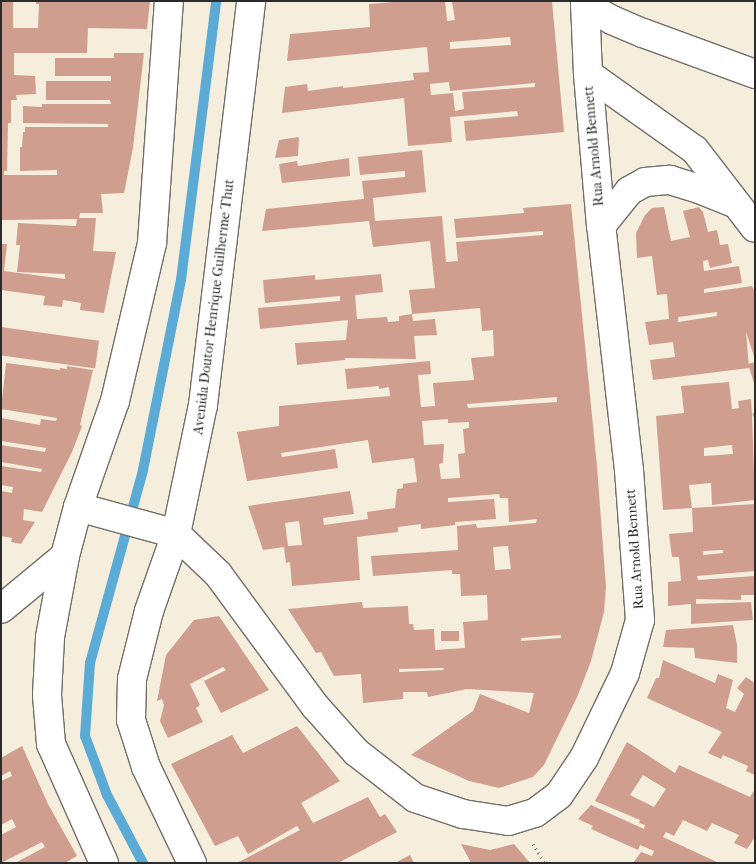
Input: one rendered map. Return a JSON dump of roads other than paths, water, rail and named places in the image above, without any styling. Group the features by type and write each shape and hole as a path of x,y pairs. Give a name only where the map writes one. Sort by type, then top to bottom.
{"street":[{"path":"104,863 51,744 47,695 50,637 65,556 78,507 115,401 152,243 169,1"},
{"name":"Avenida Doutor Henrique Guilherme Thut","path":"192,863 146,767 131,720 132,679 149,611 163,530 204,405 251,1"},
{"path":"585,3 612,20 642,33 755,74"},
{"name":"Rua Arnold Bennett","path":"78,507 163,530 218,574 316,706 356,752 416,798 463,814 508,821 535,813 559,795 584,758 625,674 640,620 629,470 601,226 588,74 585,3"},
{"path":"588,74 695,150 734,204 755,228"},
{"path":"601,226 629,191 645,182 670,180 699,188 734,204"},
{"path":"1,609 65,556"}],"waterway":[{"path":"143,863 107,795 85,736 90,663 143,470 181,280 216,1"}]}
